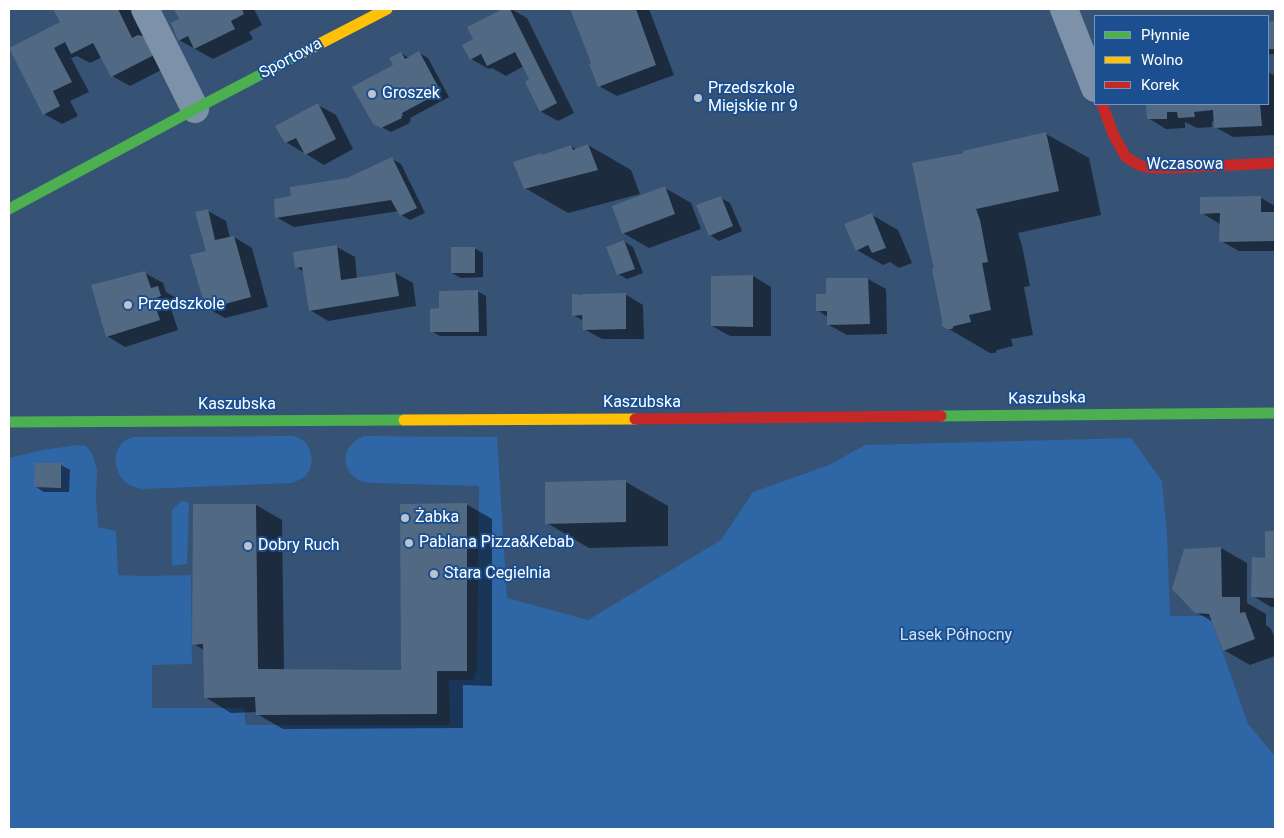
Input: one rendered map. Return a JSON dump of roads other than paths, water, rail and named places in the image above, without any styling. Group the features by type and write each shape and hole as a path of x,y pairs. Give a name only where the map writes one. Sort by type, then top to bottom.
{"main road":[{"name":"Sportowa","path":"9,209 387,9"},
{"name":"Wczasowa","path":"1102,105 1114,136 1126,157 1139,166 1172,168 1275,163"},
{"name":"Kaszubska","path":"9,422 610,420 1275,413"}],"street":[{"path":"145,9 195,109"},
{"path":"1064,9 1094,85"}],"place":[{"name":"Groszek","path":"372,94"},
{"name":"Przedszkole Miejskie nr 9","path":"698,98"},
{"name":"Przedszkole","path":"128,305"},
{"name":"Żabka","path":"405,518"},
{"name":"Pablana Pizza&Kebab","path":"409,543"},
{"name":"Dobry Ruch","path":"248,546"},
{"name":"Stara Cegielnia","path":"434,574"}],"park label":[{"name":"Lasek Północny","path":"956,636"}]}
